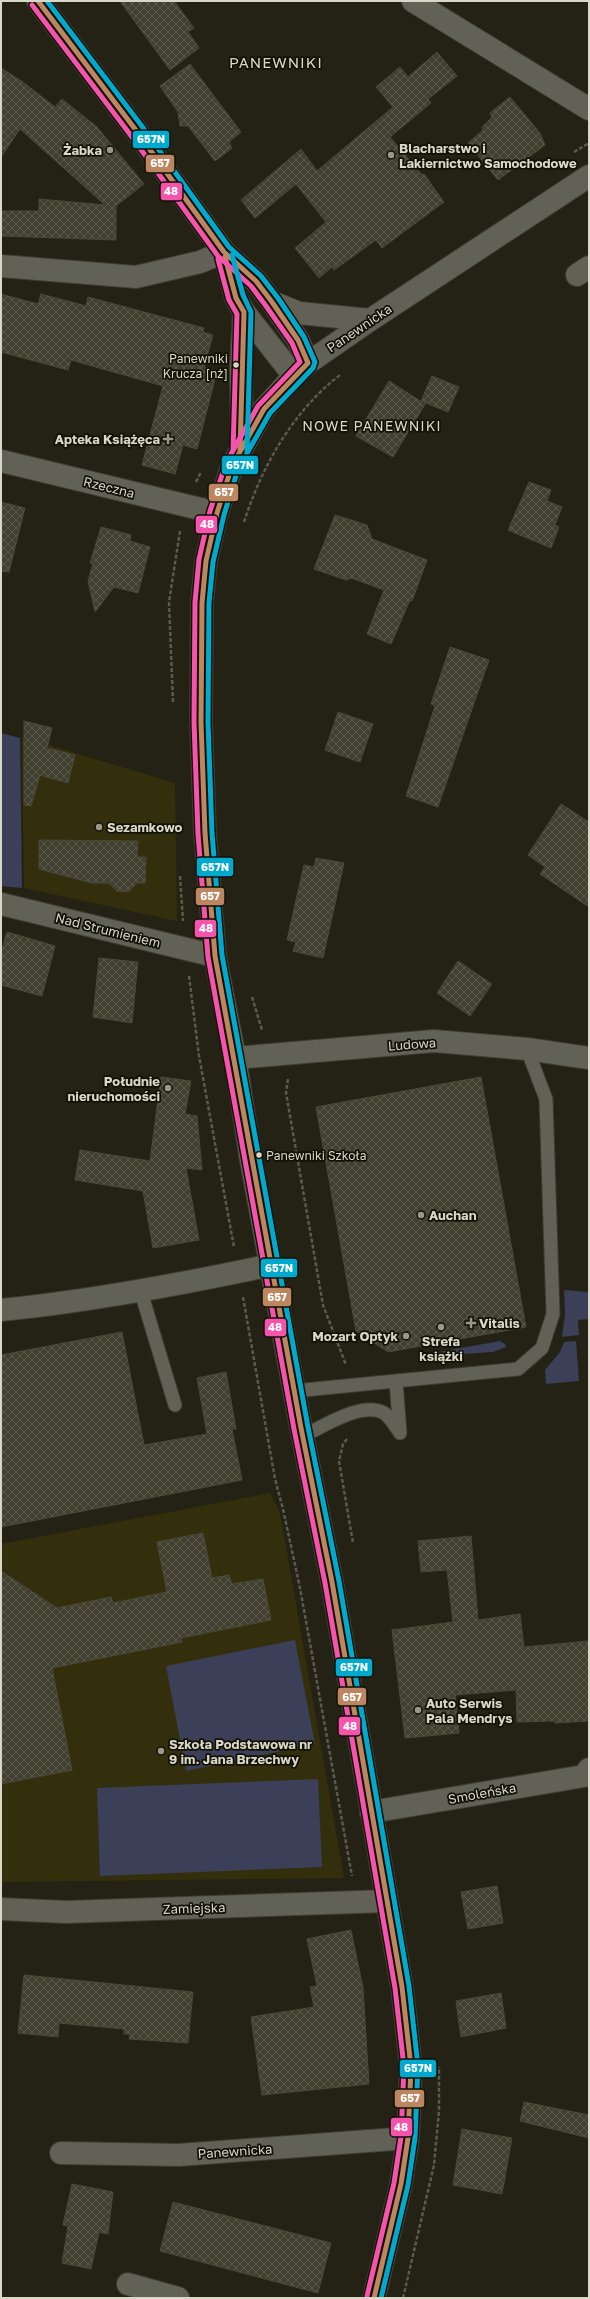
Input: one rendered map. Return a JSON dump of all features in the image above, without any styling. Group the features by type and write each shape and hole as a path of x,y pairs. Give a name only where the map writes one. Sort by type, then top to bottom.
{"street":[{"path":"38,1 135,129 224,252 256,281 272,302 298,340 301,369"},
{"path":"413,1 589,109"},
{"name":"Panewnicka","path":"374,2298 401,2184 408,2138 411,2067 402,1987 332,1582 294,1391 235,1058 215,956 206,833 201,722 202,603 206,561 217,514 232,466 264,409 301,369 370,320 589,176"},
{"path":"1,266 136,276 200,262 224,252"},
{"path":"224,252 236,298 244,312 301,369"},
{"path":"272,302 299,313 370,320"},
{"path":"242,448 241,366 244,312"},
{"name":"Rzeczna","path":"1,461 217,514"},
{"name":"Nad Strumieniem","path":"1,904 215,956"},
{"name":"Ludowa","path":"235,1058 434,1041 527,1048 589,1058"},
{"path":"1,1310 65,1303 141,1292 271,1265"},
{"name":"Smoleńska","path":"371,1812 584,1776 589,1769"},
{"name":"Zamiejska","path":"1,1909 66,1912 387,1901"},
{"name":"Panewnicka","path":"61,2153 179,2156 408,2138"},
{"path":"128,2284 178,2298"}],"lane":[{"path":"294,1391 518,1369 542,1348 553,1314 546,1098 527,1048"},
{"path":"141,1292 175,1405"},
{"path":"303,1436 353,1413 371,1409 385,1414 400,1433 396,1381"}],"path":[{"path":"569,156 589,142"},
{"path":"242,528 253,495 274,453 306,408 328,384 345,372"},
{"path":"169,602 173,703"},
{"path":"180,869 186,949 199,1056 275,1479 283,1508 300,1588 353,1877 349,1884 342,1886 344,1903"},
{"path":"251,995 263,1032 273,1038 282,1038 288,1078 286,1093 323,1305 346,1362 349,1386"},
{"path":"288,1078 292,1075"},
{"path":"353,1413 355,1431 343,1444 339,1461 354,1546"},
{"path":"403,2298 434,2165 440,2111 439,2064"}],"shaded area":[{"path":"1,733 20,738 22,888 1,886"},
{"name":"Sezamkowo","path":"22,737 175,783 177,921 24,888"},
{"path":"564,1290 589,1292 589,1319 578,1320 579,1335 562,1337 565,1314"},
{"path":"500,1341 505,1344 506,1347 493,1352 434,1356 433,1353"},
{"path":"576,1341 579,1381 546,1384 545,1370 560,1352 564,1342"},
{"name":"Szkoła Podstawowa nr 9 im. Jana Brzechwy","path":"270,1493 280,1513 344,1878 1,1882 1,1544"},
{"path":"295,1640 315,1744 186,1771 166,1666"},
{"path":"318,1779 322,1867 100,1876 97,1788"}],"building":[{"path":"120,1 174,1 194,28 188,32 199,48 170,70"},
{"path":"437,52 457,76 428,99 431,103 390,137 422,175 424,174 444,202 382,248 376,240 334,270 332,267 319,278 295,248 326,222 296,184 255,218 241,200 301,149 317,171 393,107 376,87 400,67 408,77"},
{"path":"190,64 241,132 229,142 232,148 215,161 188,126 180,126 178,112 160,86"},
{"path":"1,68 23,82 55,107 62,99 97,127 144,184 116,206 116,240 1,236 1,211 39,211 39,199 105,205 20,129 1,157"},
{"path":"510,97 540,133 545,145 498,180 468,143 483,130 482,127 492,117 490,113"},
{"path":"1,294 38,304 41,294 86,306 88,297 204,328 203,332 213,335 204,367 217,371 197,449 183,445 175,474 142,465 163,386 71,360 68,370 1,352"},
{"path":"432,376 459,387 448,412 421,401"},
{"path":"389,381 425,404 393,457 356,436"},
{"path":"529,482 551,490 547,501 562,507 555,525 559,527 551,548 508,530"},
{"path":"1,502 25,508 9,572 1,571"},
{"path":"335,515 367,525 372,539 427,560 412,601 410,600 391,644 367,634 384,590 351,578 346,580 314,569"},
{"path":"101,527 131,535 130,541 150,547 138,593 114,587 95,612 88,581 93,564 90,563"},
{"path":"450,647 489,660 438,807 406,796 435,706 431,704"},
{"path":"338,712 373,724 360,762 325,750"},
{"path":"24,721 52,728 47,748 75,755 68,783 40,775 31,806 24,805"},
{"path":"561,804 589,822 589,907 540,874 545,867 528,855"},
{"path":"39,840 138,841 137,857 146,857 145,883 137,883 128,892 117,891 109,883 92,883 39,869"},
{"path":"316,858 344,863 323,958 293,951 296,942 287,940 304,865 314,867"},
{"path":"7,932 55,946 42,996 1,985 1,953"},
{"path":"99,958 138,962 132,1023 93,1017"},
{"path":"458,961 492,984 470,1016 437,993"},
{"path":"161,1077 191,1081 185,1114 197,1116 202,1170 186,1168 199,1240 153,1248 143,1191 75,1180 80,1150 150,1161"},
{"name":"Auchan","path":"481,1077 526,1327 388,1352 356,1331 316,1107"},
{"path":"122,1332 144,1445 207,1434 197,1378 226,1372 236,1429 232,1429 242,1480 1,1527 1,1355"},
{"path":"203,1533 212,1578 229,1575 232,1584 263,1579 271,1620 181,1638 182,1642 52,1668 72,1770 1,1784 1,1571 57,1608 111,1597 113,1603 167,1592 157,1542"},
{"path":"471,1536 478,1620 520,1614 524,1647 589,1641 589,1721 555,1723 554,1721 517,1722 516,1690 455,1695 459,1733 405,1738 392,1630 453,1622 447,1570 421,1572 418,1541"},
{"path":"497,1886 503,1923 468,1929 461,1892"},
{"path":"351,1930 363,1988 369,2084 262,2095 251,2017 314,2007 310,1987 317,1986 307,1939"},
{"path":"24,1975 193,1992 188,2043 129,2039 130,2034 124,2034 124,2029 59,2023 58,2037 18,2033"},
{"path":"501,1993 506,2028 461,2037 456,2001"},
{"path":"524,2102 589,2115 589,2138 520,2121"},
{"path":"462,2129 512,2138 502,2194 453,2185"},
{"path":"72,2184 113,2192 108,2234 99,2232 91,2269 62,2263 68,2226 63,2225"},
{"path":"173,2202 331,2243 318,2293 160,2251"}],"transit line":[{"name":"657","path":"38,1 135,129 224,252 256,281 272,302 298,340 308,363 264,409 232,466 217,513 206,561 202,603 201,722 205,833 215,956 301,1428 332,1582 402,1987 411,2067 408,2138 401,2184 374,2298"},
{"name":"657N","path":"47,1 141,125 229,247 261,276 278,298 304,337 315,362 313,368 270,413 238,469 224,515 213,562 209,603 208,722 212,833 222,955 308,1427 339,1581 409,1986 418,2066 415,2138 408,2185 381,2298"},
{"name":"48","path":"32,5 129,133 218,256 251,286 292,343 300,362 258,406 226,463 210,511 199,559 195,602 194,722 198,834 208,957 294,1429 325,1583 395,1988 404,2067 401,2137 394,2183 367,2296"},
{"name":"657N","path":"232,255 243,295 251,312 247,451"},
{"name":"657","path":"225,257 236,298 244,312 240,451"},
{"name":"48","path":"218,259 229,300 237,314 233,451"}],"place":[{"name":"Żabka","path":"110,150"},
{"name":"Blacharstwo i Lakiernictwo Samochodowe","path":"391,155"},
{"name":"Panewniki Krucza [nż]","path":"236,365"},
{"name":"Apteka Książęca","path":"168,439"},
{"name":"Sezamkowo","path":"99,827"},
{"name":"Południe nieruchomości","path":"168,1088"},
{"name":"Panewniki Szkoła","path":"259,1155"},
{"name":"Auchan","path":"421,1215"},
{"name":"Vitalis","path":"471,1323"},
{"name":"Strefa książki","path":"441,1327"},
{"name":"Mozart Optyk","path":"406,1336"},
{"name":"Auto Serwis Pala Mendrys","path":"418,1710"},
{"name":"Szkoła Podstawowa nr 9 im. Jana Brzechwy","path":"161,1751"}],"district":[{"name":"PANEWNIKI","path":"276,63"},
{"name":"NOWE PANEWNIKI","path":"372,426"}]}
